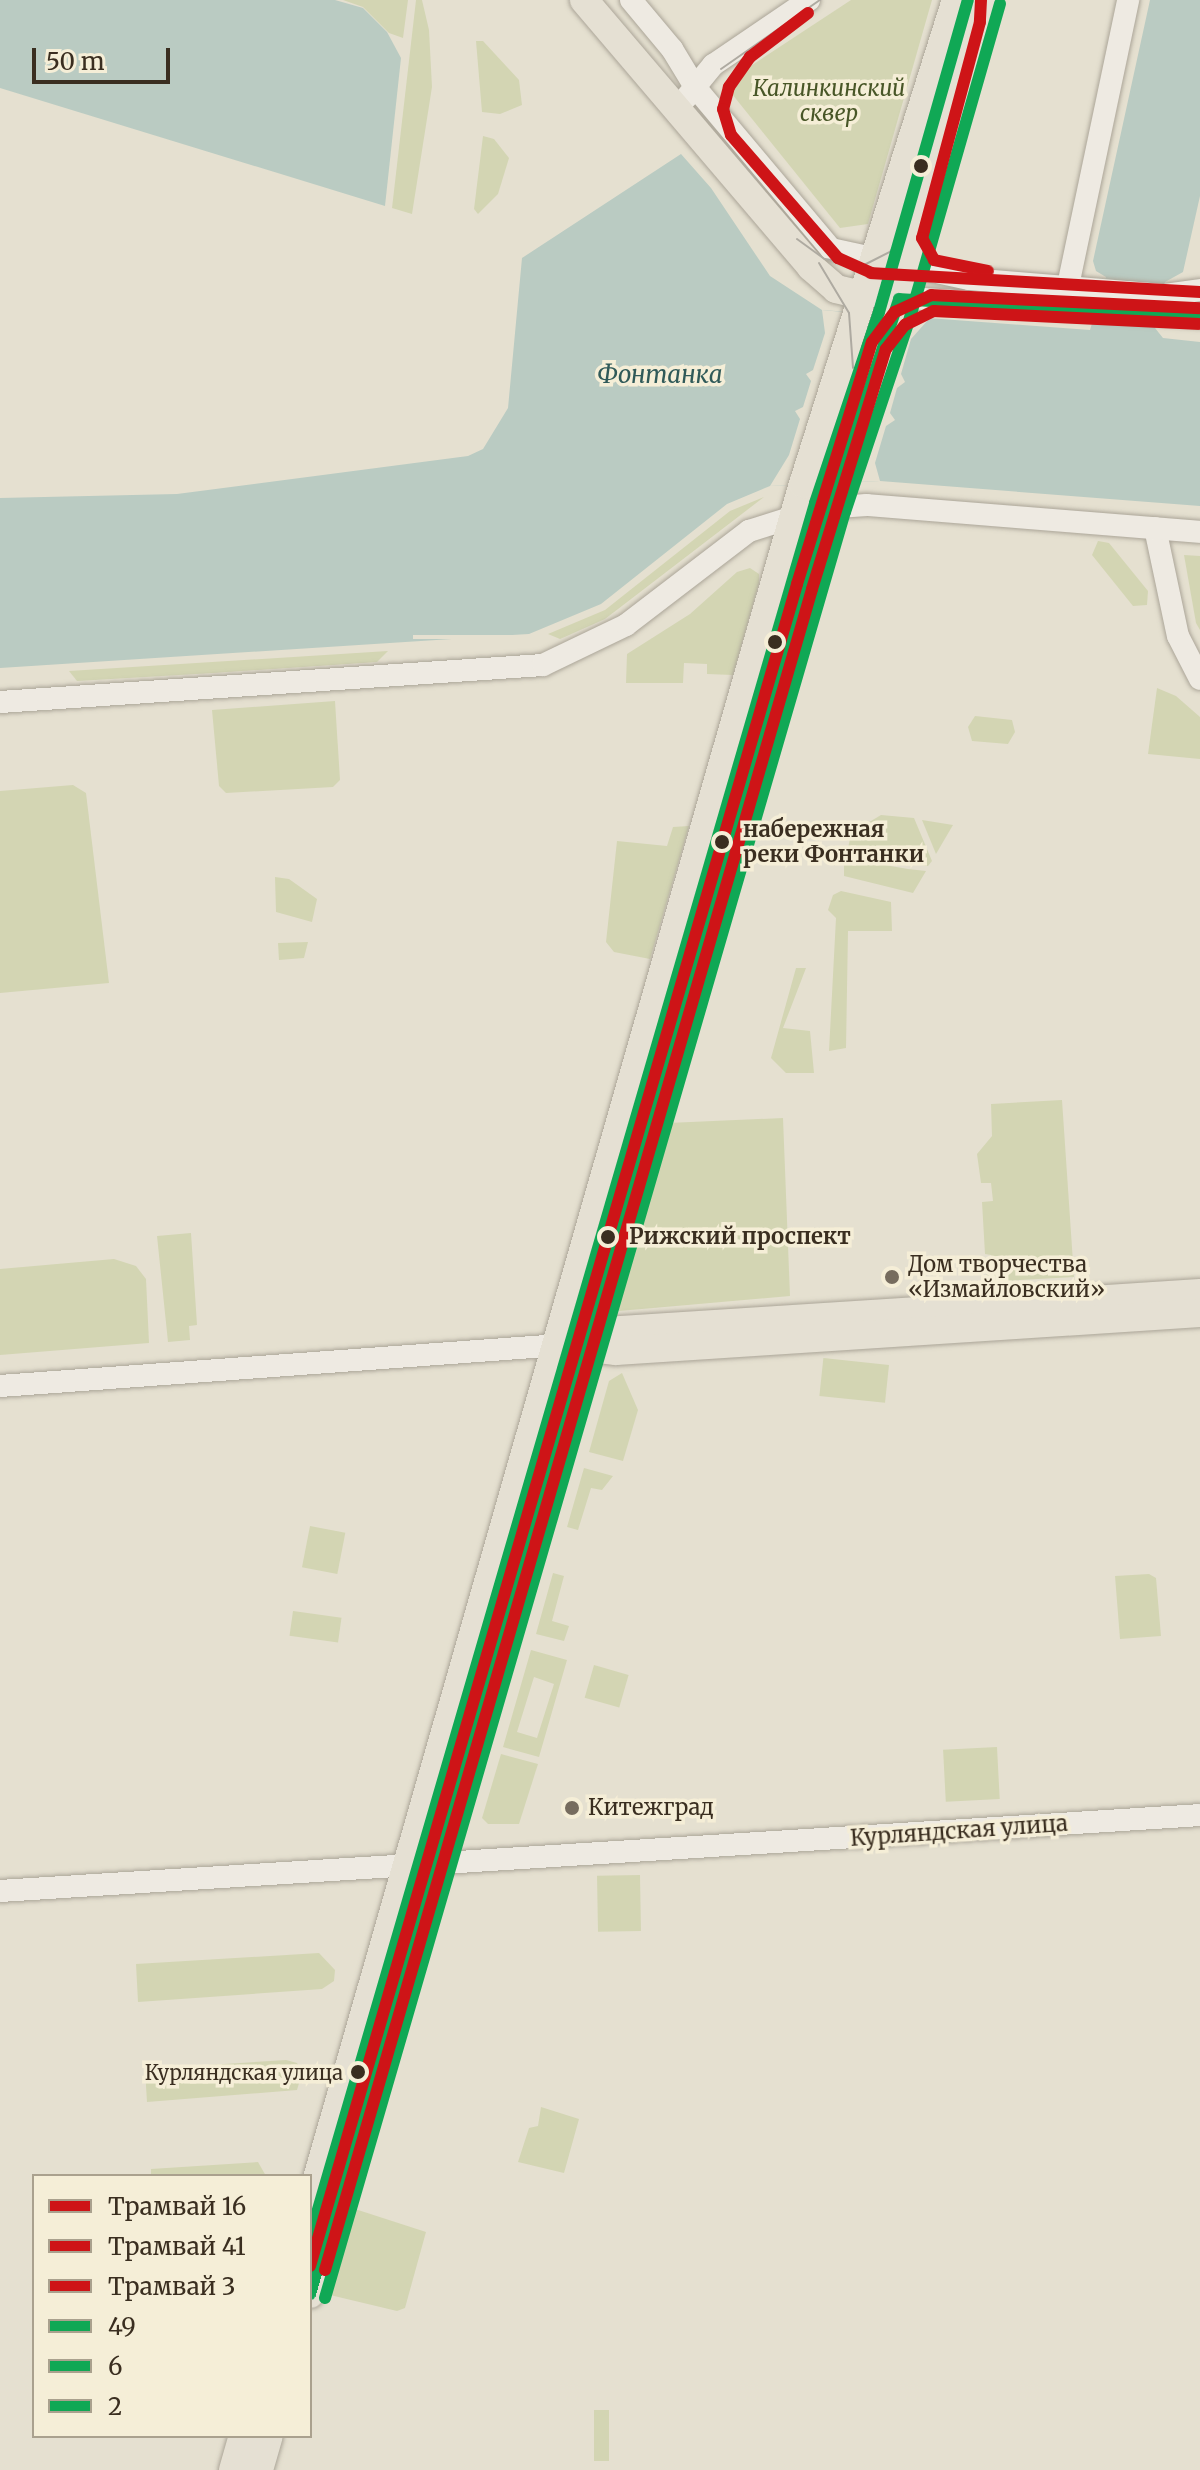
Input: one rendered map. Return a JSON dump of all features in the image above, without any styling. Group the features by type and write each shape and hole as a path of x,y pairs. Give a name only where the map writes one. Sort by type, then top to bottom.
{"main road":[{"path":"312,2286 559,1345 803,484 956,0"},
{"path":"312,2197 588,1343 835,495 896,308 985,0"},
{"path":"592,8 817,273 859,304"},
{"path":"559,1345 588,1343 621,1330 1200,1293"},
{"path":"588,1343 616,1351 1200,1313"},
{"path":"233,2470 242,2438"},
{"path":"259,2470 268,2438"}],"street":[{"path":"592,8 615,16 624,0"},
{"path":"631,0 672,49 695,87 831,249 1065,298"},
{"path":"676,109 713,65 809,0"},
{"path":"1065,298 1128,0"},
{"path":"1163,305 1200,290"},
{"path":"859,304 896,308 1065,298 1163,305 1200,317"},
{"path":"0,702 543,665 626,625 749,531 835,495 867,505 1200,532"},
{"path":"1155,528 1178,636 1200,679"},
{"path":"0,1386 559,1345"},
{"name":"Курляндская улица","path":"0,1891 1200,1815"}],"green space":[{"path":"343,0 408,0 403,38 389,33 363,7"},
{"path":"416,0 422,0 429,30 432,87 412,214 392,208"},
{"name":"Калинкинский сквер","path":"851,0 932,0 868,224 840,228 732,94 731,79"},
{"path":"476,41 483,41 519,80 522,105 500,114 482,112"},
{"path":"483,136 494,139 509,158 498,194 478,214 474,209"},
{"path":"764,497 605,619 560,639 548,634 605,610 730,511"},
{"path":"1098,541 1109,543 1148,591 1147,605 1133,606 1092,555"},
{"path":"1184,555 1200,556 1200,630 1196,623"},
{"path":"750,568 759,574 759,583 733,675 707,674 707,664 684,663 683,683 626,683 627,654 690,614 737,572"},
{"path":"388,651 377,662 213,673 77,681 69,671"},
{"path":"1157,688 1176,696 1200,717 1200,759 1148,754"},
{"path":"335,701 340,780 333,787 226,793 219,786 212,710"},
{"path":"975,716 1012,720 1015,732 1008,744 972,741 968,727"},
{"path":"73,785 86,793 109,983 0,993 0,791"},
{"path":"881,815 914,818 932,861 928,866 847,854 851,833"},
{"path":"922,820 953,825 936,854"},
{"path":"689,826 650,959 614,952 606,942 617,841 667,846 673,827"},
{"path":"844,858 926,871 913,893 844,876"},
{"path":"275,877 289,879 317,899 312,922 276,912"},
{"path":"841,891 891,902 892,931 848,931 846,1048 829,1051 836,918 828,910 833,895"},
{"path":"308,942 304,958 279,960 278,943"},
{"path":"796,968 806,968 783,1028 810,1031 814,1073 786,1073 771,1058"},
{"path":"1062,1100 1074,1277 987,1282 986,1267 991,1266 991,1255 985,1254 982,1202 993,1201 991,1183 981,1183 977,1154 992,1136 991,1104"},
{"path":"783,1118 790,1296 619,1311 615,1306 668,1123"},
{"path":"191,1233 197,1325 189,1326 190,1340 168,1342 157,1236"},
{"path":"114,1259 136,1266 146,1279 149,1343 0,1355 0,1269"},
{"path":"823,1358 889,1365 885,1403 819,1396"},
{"path":"622,1373 638,1410 623,1461 589,1452 609,1381"},
{"path":"584,1468 613,1476 602,1490 591,1488 578,1530 567,1527"},
{"path":"310,1526 345,1533 337,1574 302,1567"},
{"path":"553,1573 564,1576 552,1621 569,1626 564,1641 536,1634"},
{"path":"1149,1574 1156,1578 1161,1636 1120,1639 1115,1576"},
{"path":"293,1611 342,1618 338,1643 290,1636"},
{"path":"531,1650 567,1660 539,1757 503,1747","holes":["534,1677 554,1684 537,1738 517,1732"]},
{"path":"594,1665 629,1675 619,1708 585,1698"},
{"path":"997,1747 1000,1799 946,1802 943,1750"},
{"path":"501,1754 538,1764 519,1824 488,1824 482,1818"},
{"path":"640,1875 641,1931 598,1932 597,1876"},
{"path":"319,1953 335,1970 334,1981 322,1989 138,2002 136,1964"},
{"path":"286,2060 297,2063 302,2073 297,2090 147,2102 145,2069"},
{"path":"541,2107 579,2119 564,2173 518,2162 529,2128 538,2126"},
{"path":"258,2162 265,2174 151,2174 151,2169"},
{"path":"355,2209 426,2232 405,2308 397,2311 330,2295"},
{"path":"594,2410 609,2410 609,2461 594,2461"}],"water":[{"path":"0,0 335,0 363,8 387,32 401,58 385,206 0,88"},
{"name":"Фонтанка","path":"1150,0 1200,0 1200,196 1183,272 1165,282 1155,328 1163,338 1200,342 1200,506 880,481 770,486 727,504 601,604 529,634 0,668 0,498 177,494 468,456 483,449 508,408 522,258 681,154 711,188 770,276 822,310 1090,330 1106,277 1096,271 1093,261"}],"pier":[{"path":"822,310 928,320 911,339 901,374 905,382 897,388 890,413 895,420 886,426 875,463 880,481 770,486 789,455 800,419 795,411 803,407 811,381 806,374 813,370 825,333"},
{"path":"413,635 523,635 523,639 413,639"}],"tram line":[{"path":"721,69 820,0"},
{"name":"3","path":"981,0 980,22 922,238 934,260 988,271"},
{"name":"3","path":"808,13 750,57 729,87 723,109 731,135 838,258 871,273 1200,292"},
{"path":"797,239 825,259 864,265 890,252 903,233"},
{"path":"872,342 900,242"},
{"path":"819,263 849,313 853,368"},
{"name":"16","path":"312,2259 797,584 872,342 895,312 931,295 1200,308"},
{"name":"41","path":"325,2270 812,589 886,349 905,325 934,311 1199,324"}],"transit line":[{"name":"2","path":"312,2230 815,503 879,312 968,0"},
{"name":"6","path":"325,2298 845,512 909,321 1000,4"},
{"name":"49","path":"312,2287 830,507 899,299 1200,317"}],"place":[{"name":"набережная реки Фонтанки","path":"722,842"},
{"name":"Рижский проспект","path":"608,1237"},
{"name":"Дом творчества «Измайловский»","path":"892,1277"},
{"name":"Китежград","path":"572,1808"},
{"name":"Курляндская улица","path":"358,2072"}]}
